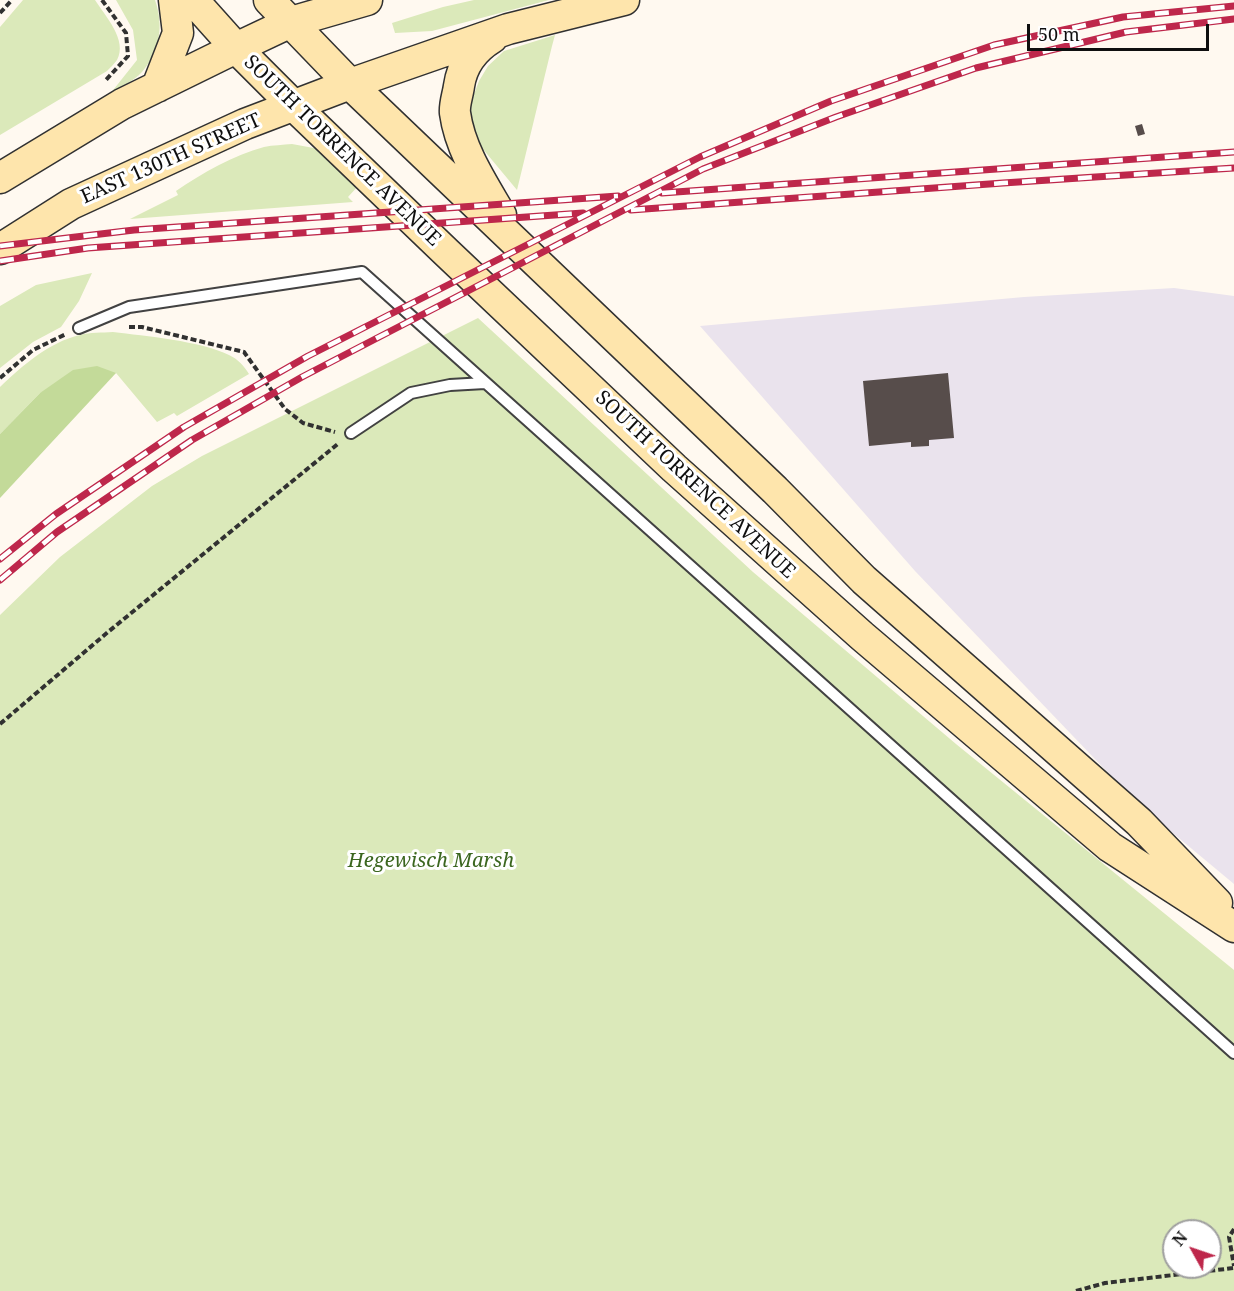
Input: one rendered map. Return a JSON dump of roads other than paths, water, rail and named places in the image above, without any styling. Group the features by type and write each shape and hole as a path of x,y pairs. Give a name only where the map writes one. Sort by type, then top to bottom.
{"main road":[{"path":"158,87 178,33 174,0"},
{"name":"SOUTH TORRENCE AVENUE","path":"194,0 236,48 293,105 674,468 862,636 1110,847 1234,927"},
{"path":"269,0 350,84 775,490 864,580 1139,822 1234,920"},
{"path":"0,178 122,104 236,48 291,22 367,0"},
{"path":"515,242 462,141 455,112 461,70 486,42 508,29 624,0"},
{"name":"EAST 130TH STREET","path":"0,249 71,204 245,124 350,84 508,29"}],"lane":[{"path":"79,328 129,307 362,272 1234,1053"},
{"path":"351,433 411,393 450,384 485,382"}],"railway":[{"path":"0,559 56,514 184,427 308,356 700,157 831,101 994,45 1123,17 1234,6"},
{"path":"0,580 57,532 192,440 302,377 703,169 836,117 976,68 1126,32 1234,19"},
{"path":"662,193 1234,152"},
{"path":"631,210 1234,168"},
{"path":"0,246 134,230 618,196"},
{"path":"0,261 88,248 583,213"}],"park label":[{"name":"Hegewisch Marsh","path":"431,861"}]}
